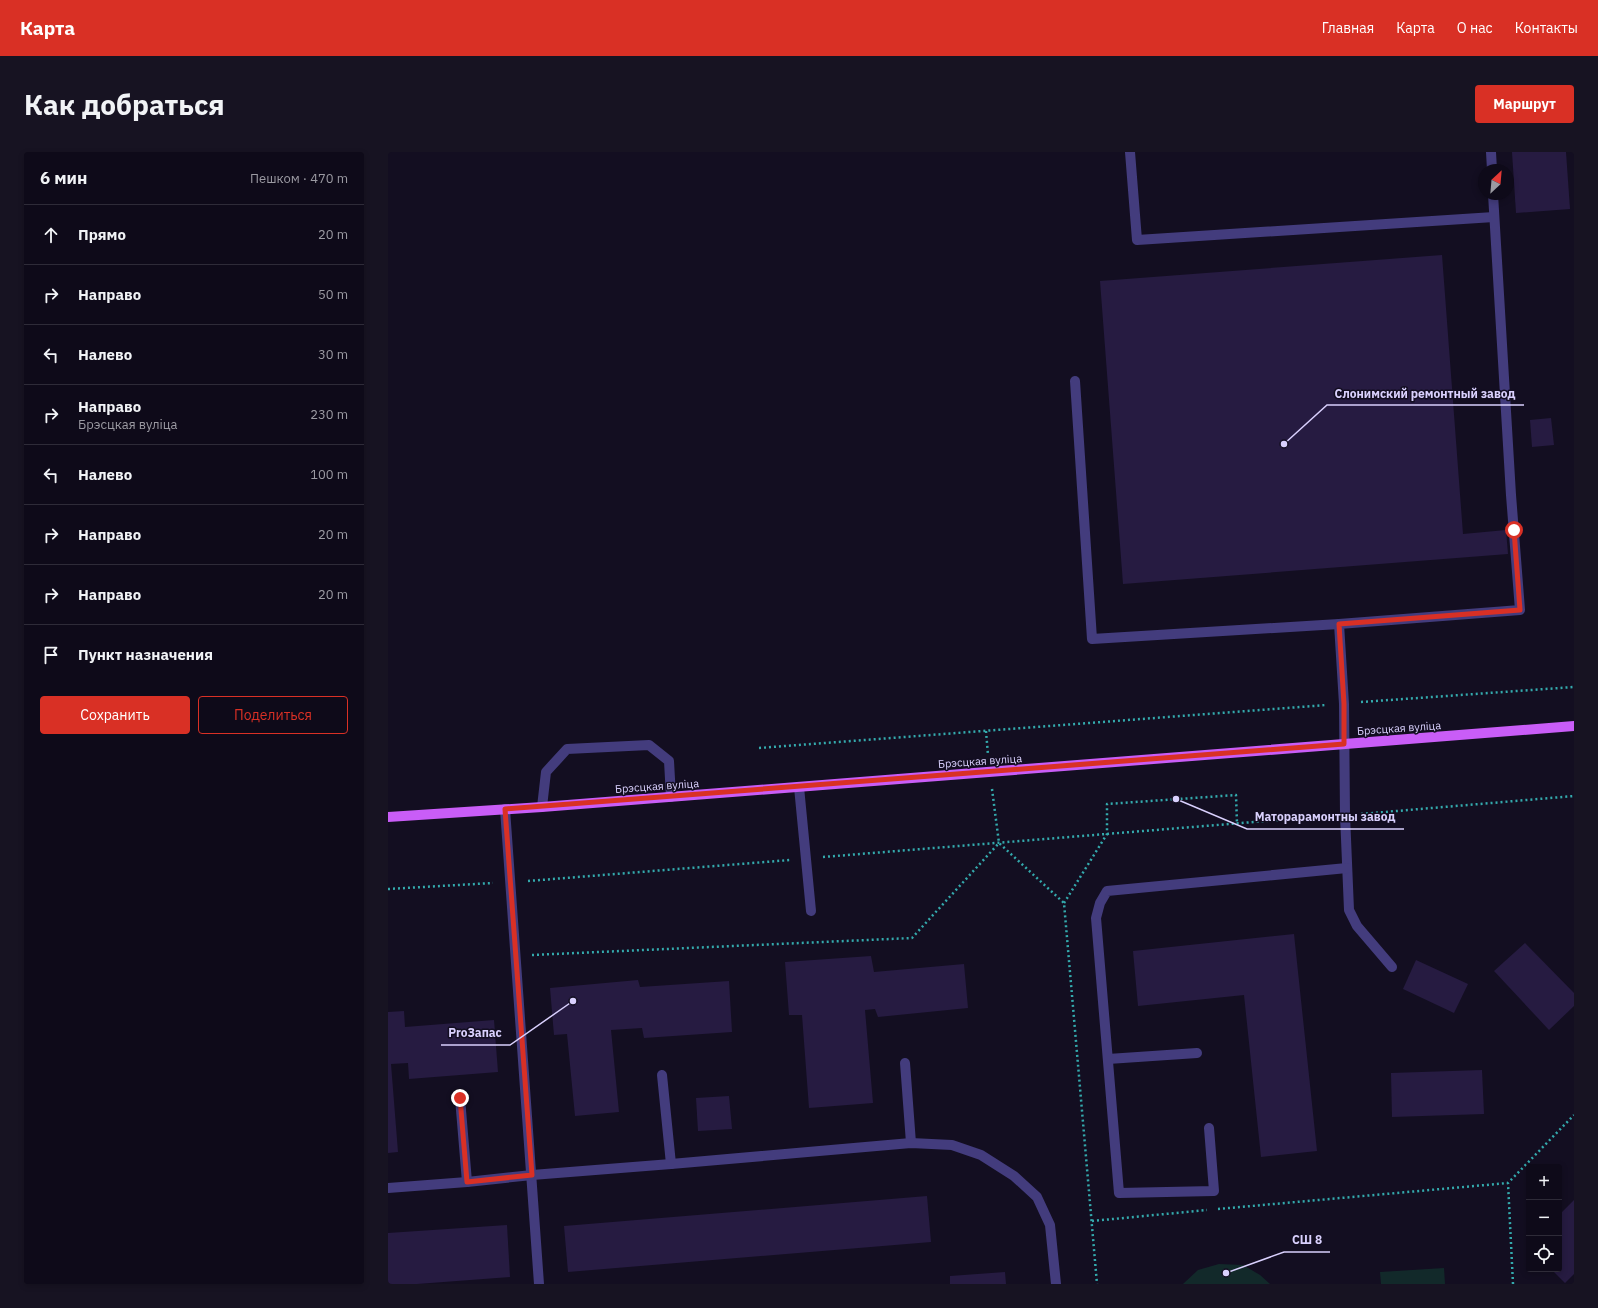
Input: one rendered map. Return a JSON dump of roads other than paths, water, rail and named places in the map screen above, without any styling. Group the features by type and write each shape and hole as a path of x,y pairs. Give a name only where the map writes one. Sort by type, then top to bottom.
{"main road":[{"name":"Брэсцкая вуліца","path":"388,817 542,807 1574,726"}],"lane":[{"path":"1130,152 1137,240 1494,216"},
{"path":"1490,152 1491,164"},
{"path":"1075,381 1092,639 1339,624 1520,610 1511,495 1493,200"},
{"path":"1339,624 1344,704 1344,815 1349,910 1357,926 1392,967"},
{"path":"542,807 546,772 567,749 649,745 670,761 671,797"},
{"path":"799,787 811,911"},
{"path":"505,809 539,1284"},
{"path":"1209,1128 1214,1190 1119,1193 1096,918 1100,902 1107,891 1347,868"},
{"path":"1108,1058 1197,1053"},
{"path":"905,1063 911,1143"},
{"path":"662,1075 671,1164"},
{"path":"460,1098 467,1182"},
{"path":"388,1188 911,1143 952,1145 981,1155 1014,1176 1037,1197 1050,1225 1056,1284"}],"place":[{"name":"Слонимский ремонтный завод","path":"1284,444"},
{"name":"Маторарамонтны завод","path":"1176,799"},
{"name":"ProЗапас","path":"573,1001"},
{"name":"СШ 8","path":"1226,1273"}]}
